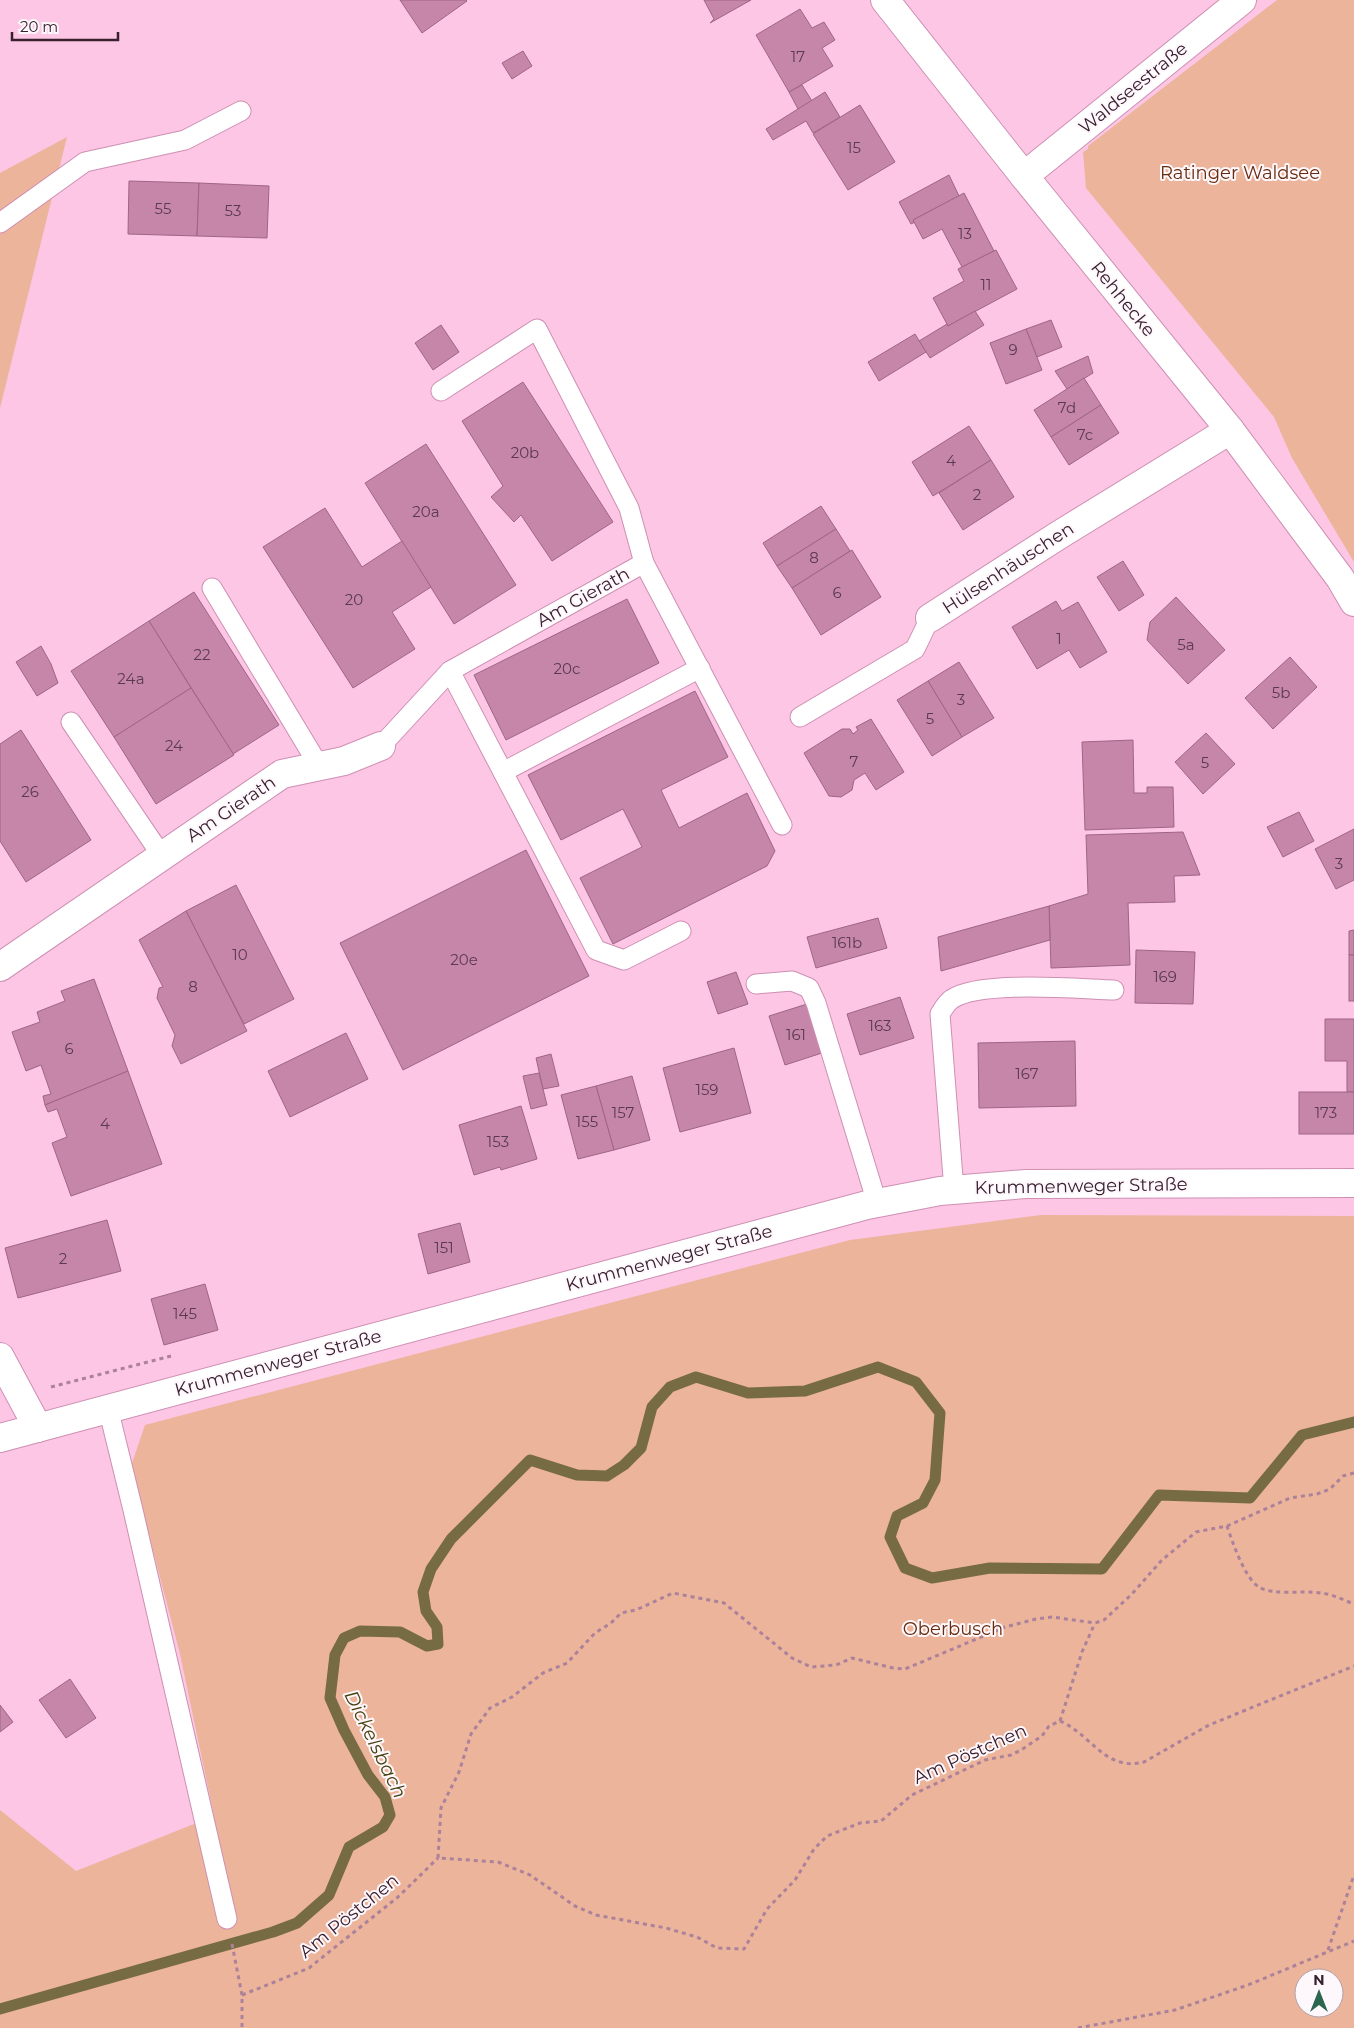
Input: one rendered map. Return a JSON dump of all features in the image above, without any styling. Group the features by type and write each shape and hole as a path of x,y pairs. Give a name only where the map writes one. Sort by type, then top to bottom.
{"street":[{"name":"Rehhecke","path":"885,0 1024,176 1230,430 1340,578 1354,602"},
{"name":"Waldseestraße","path":"1024,176 1242,0"},
{"name":"Hülsenhäuschen","path":"930,618 1059,535 1230,430"},
{"name":"Am Gierath","path":"0,967 282,774 344,761 381,746"},
{"name":"Krummenweger Straße","path":"0,1438 877,1203 940,1190 1026,1184 1354,1183"},
{"path":"0,1357 38,1428"}],"lane":[{"path":"0,223 85,162 185,140 241,111"},
{"path":"441,391 537,329 628,508 644,563 782,825"},
{"name":"Am Gierath","path":"381,746 450,671 644,563"},
{"path":"212,588 319,766"},
{"name":"Hülsenhäuschen","path":"800,717 914,649 930,618"},
{"path":"503,772 700,668"},
{"path":"450,671 596,950 624,960 681,931"},
{"path":"71,722 162,856"},
{"path":"756,984 792,981 809,988 816,1003 877,1203"},
{"path":"954,1190 940,1014 950,999 968,992 1006,987 1114,990"},
{"path":"108,1408 134,1510 227,1919"}],"path":[{"path":"438,1858 441,1808 459,1772 471,1734 490,1708 512,1698 543,1673 566,1662 621,1613 636,1610 674,1593 724,1603 792,1658 811,1667 836,1665 852,1658 905,1669 1005,1627 1036,1619 1052,1618 1095,1623 1104,1620 1132,1594 1162,1560 1196,1532 1227,1526 1290,1498 1317,1494 1330,1489 1344,1476 1354,1473"},
{"path":"1227,1526 1235,1549 1247,1572 1259,1587 1285,1592 1321,1592 1354,1604"},
{"path":"1095,1623 1082,1652 1060,1721 1070,1725 1104,1756 1132,1765 1144,1762 1209,1725 1354,1666"},
{"name":"Am Pöstchen","path":"242,1995 310,1968 398,1897 438,1858 498,1862 530,1875 575,1906 596,1914 666,1928 697,1937 716,1948 744,1949 767,1909 795,1880 814,1849 827,1836 860,1823 881,1821 912,1795 978,1764 1022,1750 1042,1736 1049,1726 1060,1721"},
{"path":"1328,1951 1354,1874"},
{"path":"227,1919 242,1995 242,2028"},
{"path":"1078,2028 1175,2010 1248,1985 1354,1941"}],"green space":[{"name":"Ratinger Waldsee","path":"1277,0 1354,0 1354,562 1292,458 1274,417 1086,188 1083,152 1088,149 1088,146"},
{"path":"67,137 0,408 0,173"},
{"name":"Oberbusch","path":"1041,1215 1354,1216 1354,2028 0,2028 0,1810 76,1871 214,1816 180,1654 131,1466 145,1425 850,1240"}],"building":[{"path":"400,0 466,0 467,1 422,33"},
{"path":"704,0 751,0 710,23 714,19"},
{"path":"800,9 812,28 824,22 835,40 822,48 833,66 789,92 756,35"},
{"path":"523,51 532,66 512,79 502,63"},
{"path":"802,85 812,101 798,109 789,92"},
{"path":"825,92 840,117 813,133 806,121 773,140 766,129"},
{"path":"860,105 895,162 848,190 813,134"},
{"path":"949,175 959,196 913,220 915,222 911,224 899,202"},
{"path":"129,181 199,183 197,236 128,234"},
{"path":"199,183 269,186 267,238 197,236"},
{"path":"964,193 994,251 962,267 942,229 923,239 913,220"},
{"path":"996,250 1017,289 948,326 933,298 964,281 958,269"},
{"path":"975,311 984,325 930,358 919,341 947,324 948,326"},
{"path":"1051,320 1062,347 1037,357 1026,329"},
{"path":"441,325 459,352 433,370 415,343"},
{"path":"1026,329 1042,370 1006,384 990,343"},
{"path":"915,334 926,352 879,381 868,362"},
{"path":"1088,356 1093,373 1067,389 1055,371"},
{"path":"1084,378 1101,405 1051,437 1034,410"},
{"path":"523,382 613,522 552,561 521,515 514,522 491,497 503,486 462,421"},
{"path":"1101,405 1119,433 1069,465 1051,437"},
{"path":"969,426 991,460 933,496 912,462"},
{"path":"426,444 516,585 454,624 365,483"},
{"path":"991,460 1014,497 963,530 939,493"},
{"path":"821,506 836,529 777,566 763,543"},
{"path":"325,508 362,567 402,541 431,587 392,612 415,649 353,688 263,547"},
{"path":"836,529 850,551 792,588 777,566"},
{"path":"852,550 881,597 821,635 792,588"},
{"path":"1123,561 1144,595 1119,611 1097,577"},
{"path":"194,592 279,725 233,754 149,621"},
{"path":"1176,597 1225,650 1188,684 1147,640 1150,622"},
{"path":"627,599 659,663 506,740 474,675"},
{"path":"1056,601 1062,611 1078,602 1107,652 1080,668 1069,650 1037,669 1012,627"},
{"path":"149,621 191,688 114,737 71,671"},
{"path":"41,646 51,664 58,683 37,696 16,662"},
{"path":"1290,657 1317,687 1273,729 1245,698"},
{"path":"959,662 994,718 962,737 928,681"},
{"path":"928,681 962,737 932,756 897,700"},
{"path":"191,688 234,755 156,804 114,737"},
{"path":"695,691 728,757 661,790 679,828 747,793 775,851 767,866 613,944 580,878 642,847 623,809 561,840 528,775"},
{"path":"871,719 904,772 876,790 865,773 854,780 852,790 841,797 829,796 804,753 842,729 850,729 853,734 858,730 856,727"},
{"path":"21,730 91,840 26,882 0,841 0,744"},
{"path":"1206,733 1235,764 1203,794 1175,762"},
{"path":"1133,740 1134,793 1147,793 1147,787 1173,787 1174,827 1085,830 1082,742"},
{"path":"1299,812 1314,841 1283,857 1267,827"},
{"path":"1354,829 1354,880 1336,889 1315,849"},
{"path":"1183,832 1200,875 1174,876 1175,902 1128,903 1130,965 1051,968 1049,906 1088,894 1086,835"},
{"path":"526,850 589,976 403,1070 340,943"},
{"path":"236,885 294,999 244,1024 186,911"},
{"path":"1049,906 1050,940 941,971 938,937"},
{"path":"186,911 247,1031 181,1064 172,1046 175,1035 157,998 159,988 163,987 139,940"},
{"path":"878,918 887,948 816,968 807,937"},
{"path":"1354,930 1354,955 1349,955 1349,931"},
{"path":"1136,950 1195,952 1193,1004 1135,1003"},
{"path":"1349,955 1354,955 1354,1001 1349,1001"},
{"path":"736,972 748,1004 718,1014 707,982"},
{"path":"94,979 128,1071 45,1105 43,1096 51,1094 41,1065 26,1071 12,1032 40,1022 37,1012 65,1001 61,991"},
{"path":"900,997 914,1038 860,1055 847,1014"},
{"path":"807,1004 822,1053 785,1065 769,1016"},
{"path":"1325,1019 1354,1019 1354,1092 1347,1092 1347,1061 1325,1061"},
{"path":"346,1033 368,1079 290,1117 268,1071"},
{"path":"1075,1041 1076,1106 979,1108 978,1043"},
{"path":"734,1048 751,1113 680,1132 663,1068"},
{"path":"551,1054 559,1086 543,1089 536,1058"},
{"path":"128,1071 162,1164 71,1196 52,1143 67,1137 57,1109 48,1112 45,1105"},
{"path":"539,1073 547,1105 531,1109 523,1076"},
{"path":"632,1076 650,1140 614,1150 596,1086"},
{"path":"596,1086 614,1150 578,1159 561,1095"},
{"path":"1299,1092 1354,1092 1354,1134 1299,1134"},
{"path":"521,1106 537,1159 501,1170 500,1167 474,1175 459,1125"},
{"path":"107,1220 121,1271 18,1298 5,1248"},
{"path":"460,1223 470,1262 428,1274 418,1234"},
{"path":"205,1284 218,1330 164,1345 151,1299"},
{"path":"70,1679 96,1718 66,1738 39,1700"},
{"path":"0,1705 13,1722 0,1732"}],"waterway":[{"name":"Dickelsbach","path":"0,2009 273,1932 297,1923 329,1895 349,1847 383,1827 390,1815 385,1797 368,1775 344,1730 330,1698 335,1655 344,1638 360,1631 400,1632 427,1646 438,1644 437,1627 426,1611 423,1592 431,1569 451,1539 530,1460 577,1475 607,1476 624,1465 641,1448 652,1407 670,1387 696,1377 748,1393 805,1391 878,1367 916,1382 940,1413 935,1480 923,1503 897,1516 890,1537 905,1568 932,1578 990,1568 1102,1569 1159,1495 1250,1498 1302,1435 1354,1422"}]}
